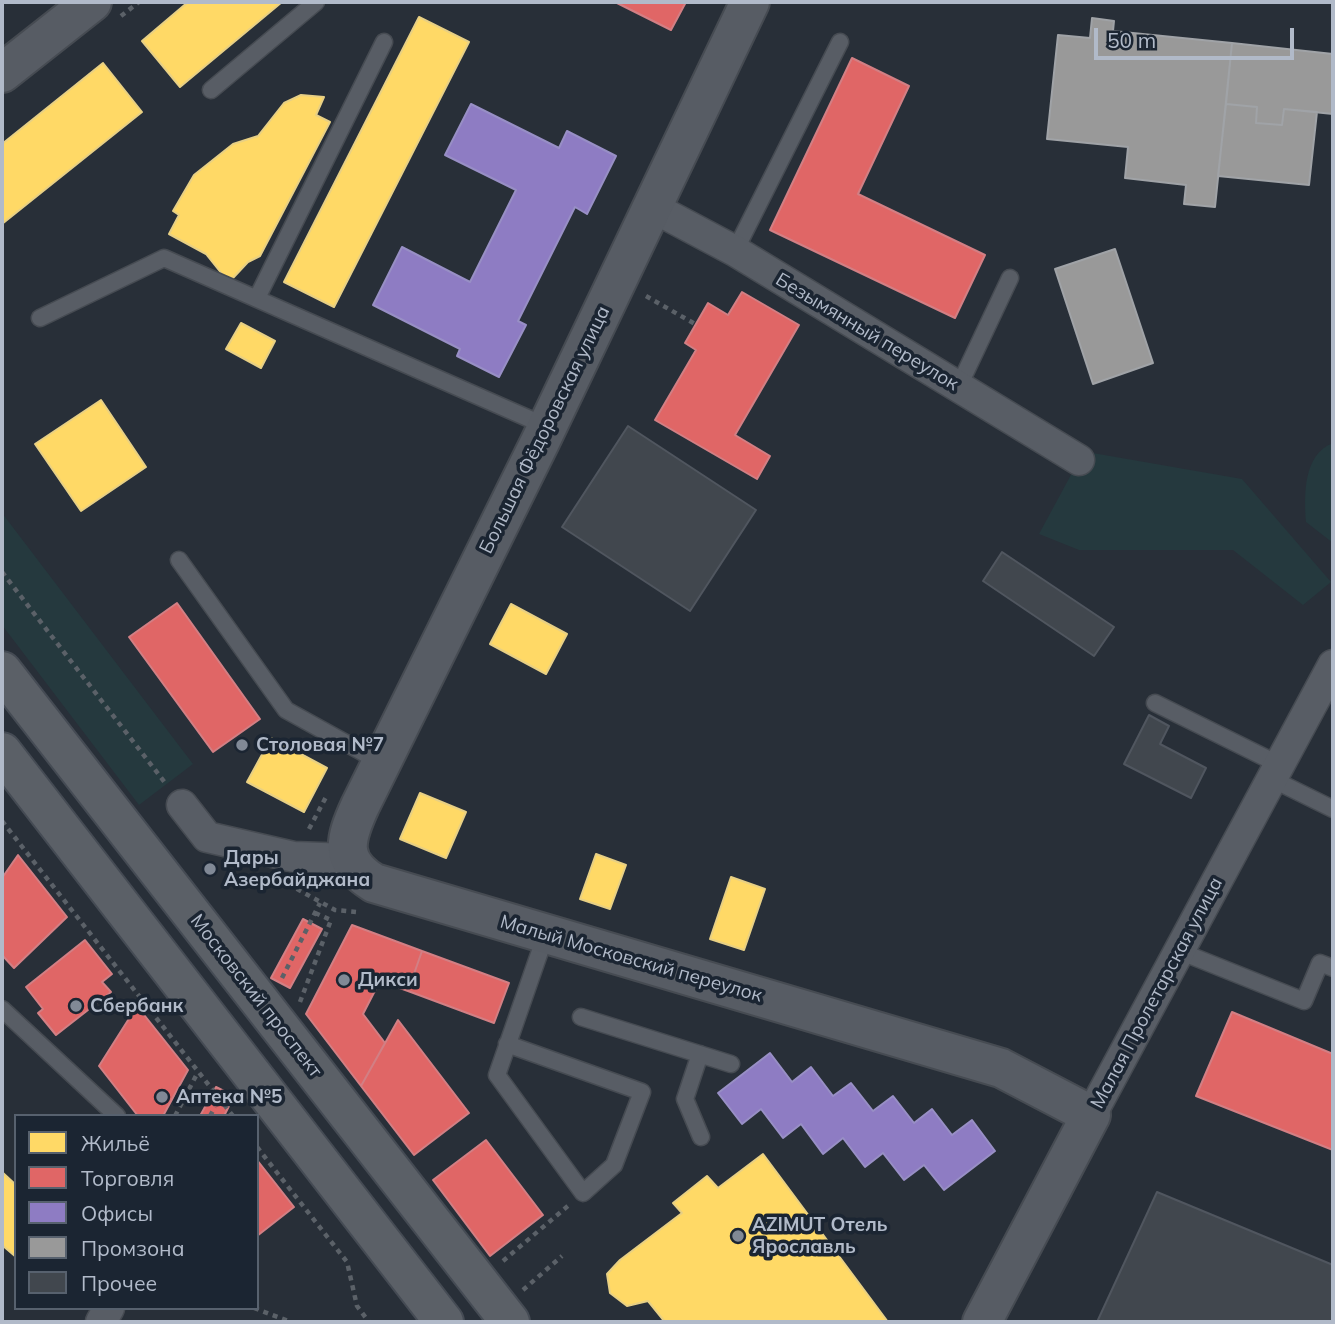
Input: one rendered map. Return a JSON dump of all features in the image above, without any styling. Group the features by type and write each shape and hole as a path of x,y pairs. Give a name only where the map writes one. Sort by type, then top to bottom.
{"main road":[{"name":"Московский проспект","path":"2,671 513,1309"},
{"path":"2,752 444,1322"}],"street":[{"path":"2,73 92,2"},
{"name":"Большая Фёдоровская улица","path":"349,859 347,835 654,208 750,2"},
{"name":"Безымянный переулок","path":"654,208 735,251 1079,460"},
{"name":"Малая Пролетарская улица","path":"982,1322 1333,665"},
{"path":"182,804 207,837 294,857 349,859"},
{"name":"Малый Московский переулок","path":"349,859 360,874 374,883 1001,1068 1091,1115"}],"lane":[{"path":"211,90 316,2"},
{"path":"257,299 384,42"},
{"path":"735,251 840,42"},
{"path":"40,318 164,258 548,427"},
{"path":"958,388 1010,278"},
{"path":"179,560 286,710 382,764"},
{"path":"1156,703 1276,772 1333,809"},
{"path":"507,1044 642,1092 614,1165 583,1193 497,1075 507,1044 546,934"},
{"path":"1179,951 1304,1001 1321,962 1333,968"},
{"path":"2,1009 115,1114"},
{"path":"581,1017 731,1064"},
{"path":"699,1055 685,1099 701,1137"}],"path":[{"path":"646,296 695,324"},
{"path":"2,572 182,804"},
{"path":"2,821 231,1114"},
{"path":"282,978 320,903"},
{"path":"331,920 335,910"},
{"path":"176,1114 198,1072"},
{"path":"211,1114 215,1107"},
{"path":"259,1150 347,1262 357,1306 369,1322"},
{"path":"495,1269 583,1193"},
{"path":"513,1309 562,1256"},
{"path":"259,1310 291,1322"}],"green space":[{"path":"1333,443 1333,543 1306,522 1305,500 1311,466 1323,448"},
{"path":"1087,452 1242,479 1331,582 1303,605 1233,550 1079,550 1039,534 1079,460"},
{"path":"2,513 193,764 139,805 2,625"}],"building: Жильё":[{"path":"188,2 282,2 180,87 142,41"},
{"path":"419,17 469,42 334,307 284,282"},
{"path":"103,63 142,112 2,224 2,144"},
{"path":"301,95 324,97 316,115 330,122 260,256 248,262 233,278 226,279 206,254 169,234 179,215 173,211 194,175 233,144 258,136 284,103"},
{"path":"241,323 275,341 261,368 226,349"},
{"path":"101,400 146,467 81,511 35,444"},
{"path":"511,604 567,634 546,674 490,644"},
{"path":"271,738 327,768 304,812 247,782"},
{"path":"420,793 466,812 446,858 400,839"},
{"path":"596,854 626,865 610,909 580,899"},
{"path":"731,877 765,889 744,950 710,939"},
{"name":"AZIMUT Отель Ярославль","path":"763,1154 888,1322 665,1322 648,1301 627,1306 610,1293 607,1274 620,1260 682,1213 673,1203 707,1176 718,1188"},
{"path":"2,1172 14,1183 14,1255 2,1245"}],"building: Торговля":[{"path":"615,2 686,2 671,30"},
{"path":"852,58 909,86 858,194 985,255 955,318 770,230"},
{"path":"742,292 799,325 735,435 770,456 757,479 655,420 696,350 685,343 708,303 728,315"},
{"path":"177,603 260,719 213,752 129,637"},
{"path":"18,855 67,917 14,968 2,955 2,878"},
{"path":"303,919 322,929 290,988 271,978"},
{"path":"352,925 422,951 408,991 380,981 363,1014 385,1043 361,1086 306,1014"},
{"path":"85,940 112,974 102,982 111,992 56,1035 38,1013 43,1009 26,987"},
{"path":"422,951 509,983 494,1023 408,991"},
{"path":"137,1006 188,1070 164,1114 136,1114 99,1066"},
{"path":"1232,1012 1333,1054 1333,1150 1196,1096"},
{"path":"398,1020 469,1113 414,1155 361,1086"},
{"path":"216,1087 234,1096 225,1114 201,1114"},
{"path":"486,1140 543,1215 490,1256 433,1180"},
{"path":"259,1163 294,1207 259,1234"}],"building: Офисы":[{"path":"471,104 559,148 567,131 616,156 587,214 575,207 518,321 526,325 499,377 457,356 460,349 373,305 402,247 470,282 516,190 445,155"},
{"path":"770,1053 792,1082 811,1067 833,1096 851,1083 873,1111 893,1096 914,1123 932,1109 952,1135 972,1120 995,1151 944,1190 924,1165 904,1180 883,1153 865,1167 843,1138 823,1154 801,1124 783,1138 761,1109 742,1124 718,1093"}],"building: Промзона":[{"path":"1092,18 1114,21 1113,31 1232,43 1215,207 1184,204 1186,185 1125,178 1128,147 1047,139 1058,35 1090,38"},
{"path":"1232,43 1333,54 1333,114 1284,109 1282,125 1256,123 1257,107 1226,104"},
{"path":"1226,104 1257,107 1256,123 1282,125 1284,109 1317,112 1309,185 1218,176"},
{"path":"1115,249 1153,363 1093,384 1055,269"}],"building: Прочее":[{"path":"628,426 756,510 690,611 562,527"},
{"path":"1002,552 1114,627 1094,656 983,581"},
{"path":"1149,715 1169,726 1160,744 1206,768 1191,798 1124,764"},
{"path":"1157,1192 1333,1265 1333,1322 1097,1322"}],"place":[{"name":"Столовая №7","path":"242,745"},
{"name":"Дары Азербайджана","path":"210,869"},
{"name":"Дикси","path":"344,980"},
{"name":"Сбербанк","path":"76,1006"},
{"name":"Аптека №5","path":"162,1097"},
{"name":"AZIMUT Отель Ярославль","path":"738,1236"}]}
